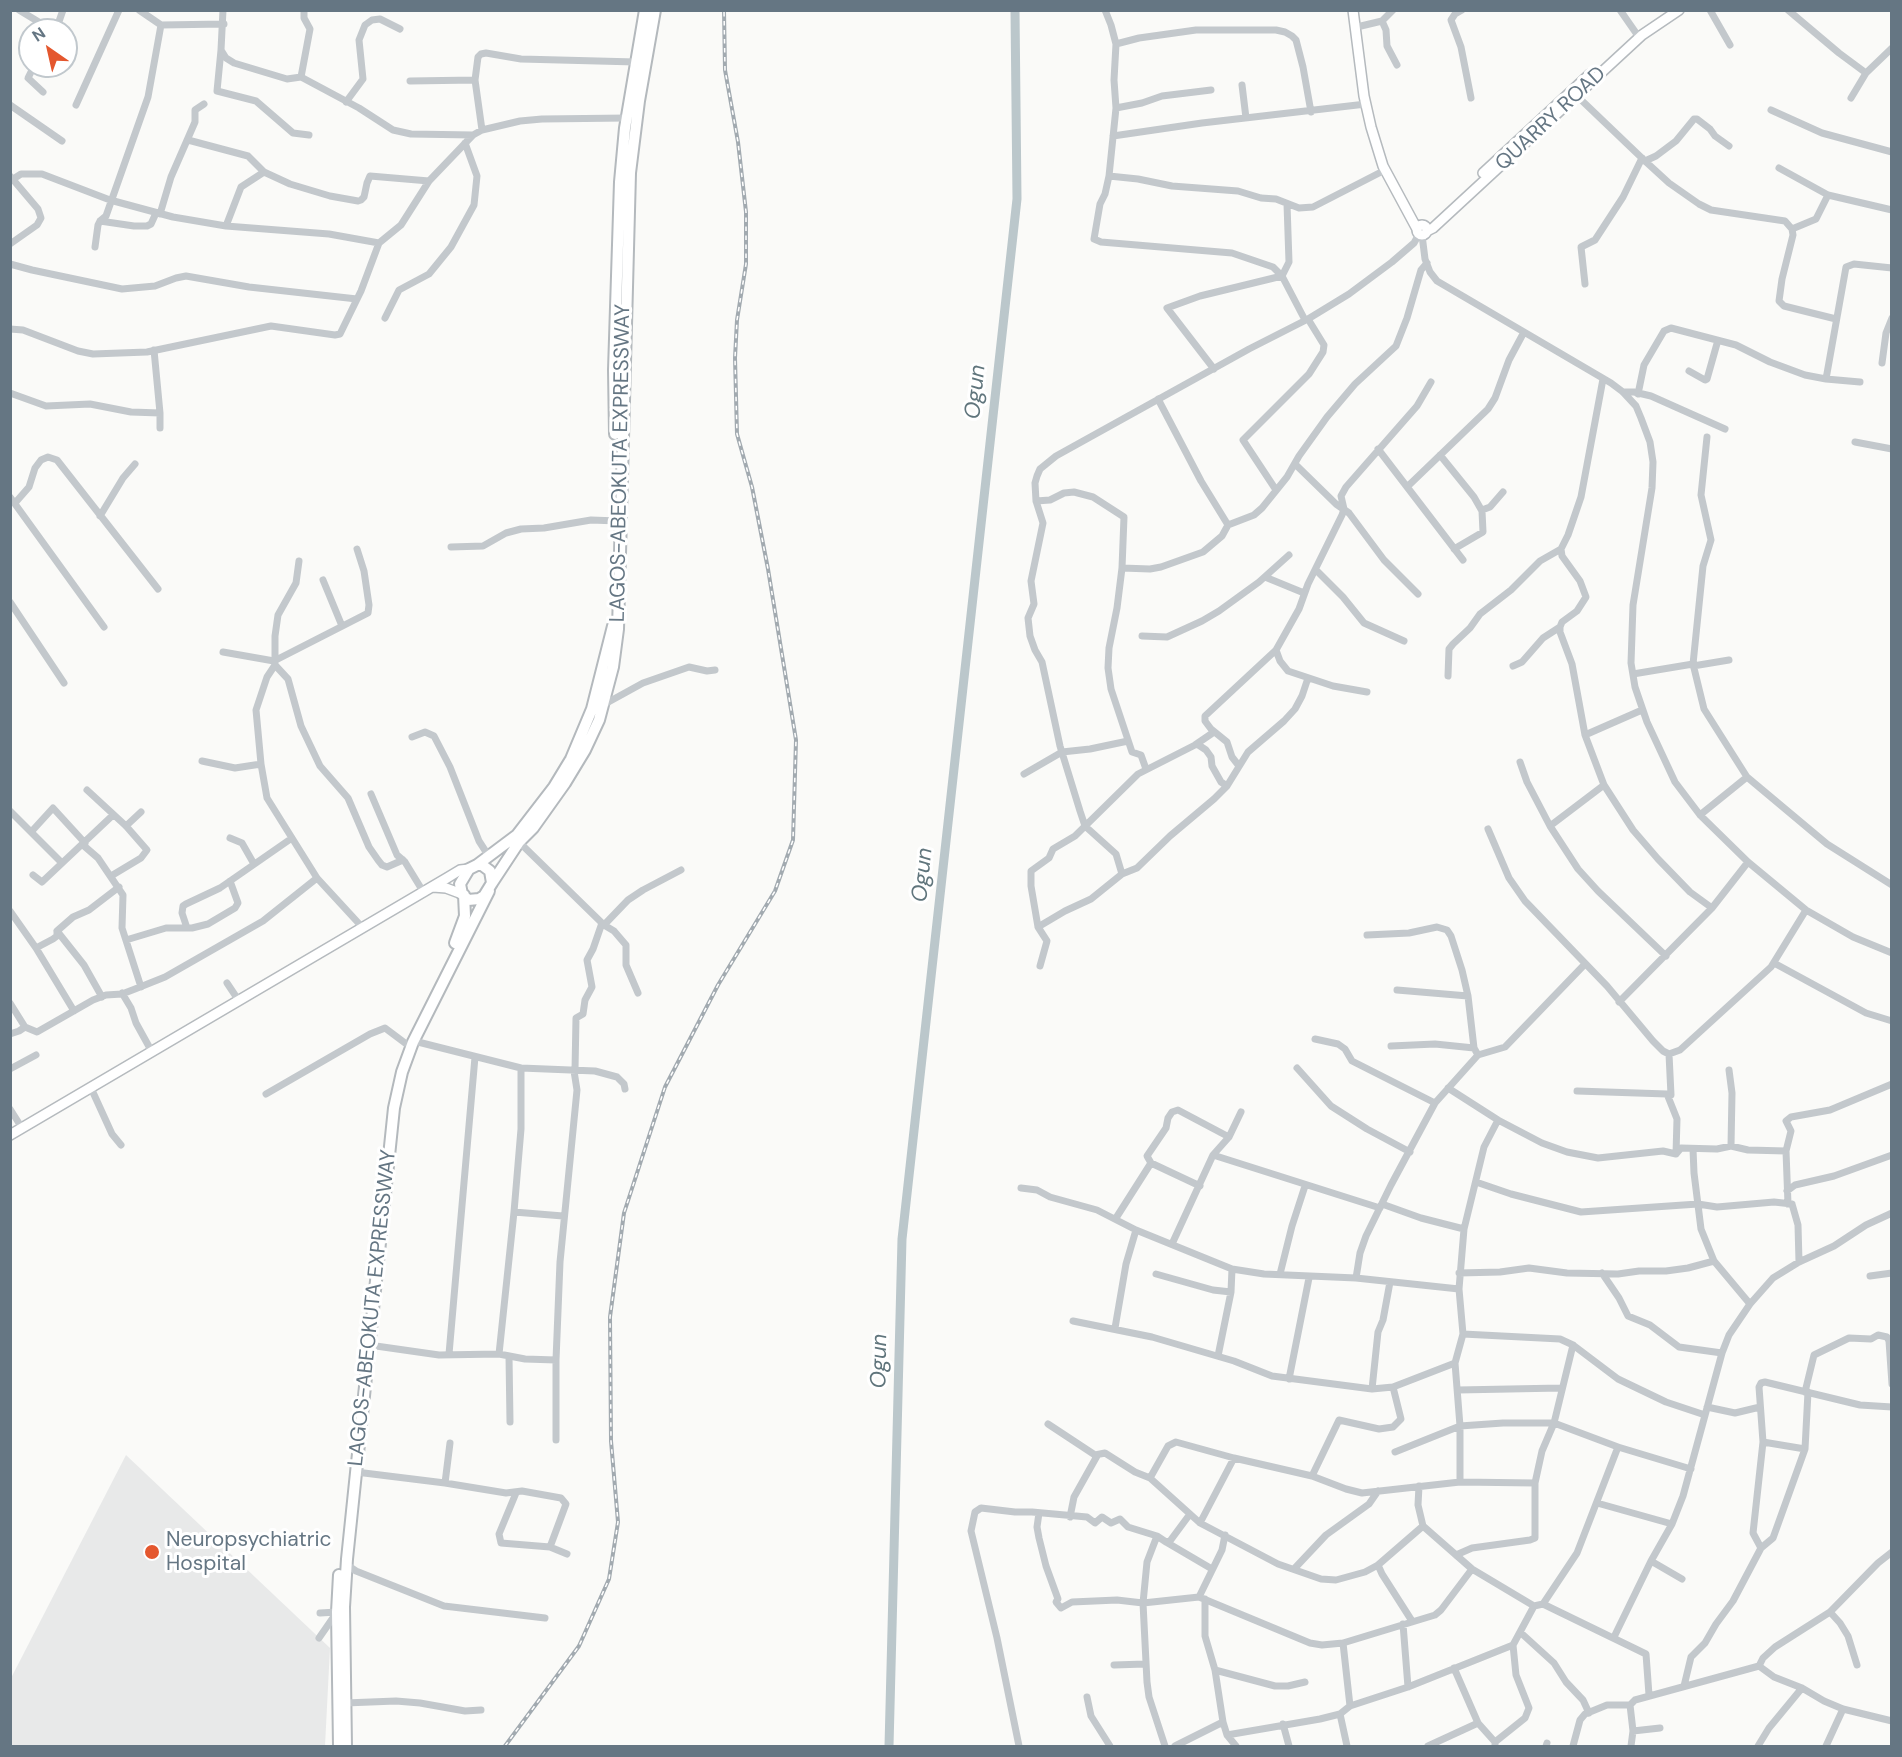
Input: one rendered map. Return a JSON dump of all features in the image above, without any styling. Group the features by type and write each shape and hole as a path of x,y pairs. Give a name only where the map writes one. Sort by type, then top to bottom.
{"highway":[{"name":"LAGOS-ABEOKUTA EXPRESSWAY","path":"621,262 638,79 636,62 645,10"},
{"name":"LAGOS-ABEOKUTA EXPRESSWAY","path":"346,1746 344,1607 347,1565 394,1108 402,1072 410,1042 490,887 519,842 533,828 575,767 596,727 613,667 618,629 620,182 627,118 656,10"},
{"name":"LAGOS-ABEOKUTA EXPRESSWAY","path":"473,867 513,839 561,776 585,727 597,692 612,629 618,521 614,370 621,287"},
{"path":"482,865 490,871 490,887 479,899 473,900 465,898 460,884 473,867 482,865"},
{"name":"LAGOS-ABEOKUTA EXPRESSWAY","path":"339,1746 337,1612 385,1119 393,1080 460,933 465,916 463,894"}],"main road":[{"path":"1353,10 1366,104 1385,170 1422,230"},
{"path":"1358,10 1370,101 1376,126 1395,179 1422,230"},
{"name":"QUARRY ROAD","path":"1422,230 1636,33 1668,10"},
{"name":"QUARRY ROAD","path":"1422,230 1433,228 1642,35 1679,10"},
{"path":"10,1135 460,870 473,867"},
{"path":"433,887 446,888 463,894"}],"street":[{"path":"19,10 33,18"},
{"path":"76,105 119,10"},
{"path":"138,10 161,25 224,24"},
{"path":"223,10 224,24 217,91 256,101 293,133 309,135"},
{"path":"301,77 310,29 304,18 304,10"},
{"path":"1104,10 1116,44 1114,80 1116,108 1109,176 1100,204 1094,239 1232,253 1273,267 1282,276 1306,320 1324,345 1323,352 1309,374 1243,440 1276,490"},
{"path":"1361,26 1382,21 1393,10"},
{"path":"1462,10 1451,20 1461,47 1471,98"},
{"path":"1620,10 1636,33"},
{"path":"1710,10 1730,45"},
{"path":"1788,10 1866,73"},
{"path":"346,102 363,79 359,40 365,25 372,20 380,19 400,29"},
{"path":"1382,21 1386,30 1387,46 1397,65"},
{"path":"95,247 100,220 106,216 148,97 161,25"},
{"path":"1116,44 1139,38 1196,30 1285,32 1296,40 1304,67 1311,112"},
{"path":"1851,98 1866,73 1892,48"},
{"path":"221,50 226,58 234,63 287,79 301,77 393,130 411,134 473,135"},
{"path":"482,130 475,80 478,57 486,53 521,59 636,62"},
{"path":"28,78 43,92"},
{"path":"410,81 475,80"},
{"path":"1242,85 1246,118"},
{"path":"1116,108 1162,96 1211,90"},
{"path":"1576,95 1643,160 1699,204 1711,210 1785,221 1792,229 1793,235 1779,301 1784,306 1836,319"},
{"path":"100,220 134,226 151,224 158,214 195,122 195,110 204,104"},
{"path":"1113,136 1366,104"},
{"path":"10,105 62,141"},
{"path":"1771,110 1822,133 1892,152"},
{"path":"10,329 23,330 78,351 93,354 154,350 271,326 340,334 379,243 401,225 429,181 473,135 482,130 520,121 627,118"},
{"path":"1585,284 1581,247 1595,240 1623,197 1643,160 1656,156 1676,141 1694,119 1710,129 1729,147"},
{"path":"188,140 248,156 264,172 290,184 330,196 358,201 364,196 370,176 429,181"},
{"path":"385,318 399,290 429,274 445,255 474,205 477,176 475,165 465,143"},
{"path":"1779,168 1828,195 1892,210"},
{"path":"1109,176 1172,186 1238,191 1261,198 1276,199 1299,208 1312,207 1385,170"},
{"path":"226,226 241,187 264,172"},
{"path":"10,244 37,225 41,218 38,209 12,179 21,174 42,174 110,200 158,214 226,226 329,234 379,243"},
{"path":"1792,229 1815,219 1828,195"},
{"path":"1282,276 1288,262 1287,204"},
{"path":"1422,230 1430,272 1447,288 1603,379 1623,392 1636,406 1650,442 1653,462 1649,517 1634,605 1633,674 1642,710 1675,782 1700,815 1748,862 1806,910 1853,938 1892,953"},
{"path":"1122,874 1116,854 1085,826 1062,752 1042,662 1035,650 1028,624 1034,603 1031,581 1043,523 1036,501 1037,476 1047,463 1091,436 1306,320 1349,294 1414,243 1422,230"},
{"path":"1122,568 1161,567 1203,552 1222,536 1228,525 1254,515 1276,490 1312,437 1355,384 1396,346 1421,270 1427,263"},
{"path":"10,264 122,289 155,286 186,276 249,287 357,298"},
{"path":"1826,379 1846,267 1854,264 1892,268"},
{"path":"1214,369 1167,308 1200,296 1282,276"},
{"path":"1882,363 1886,333 1891,318"},
{"path":"1638,394 1644,365 1661,335 1668,329 1736,345 1794,371 1826,379 1860,382"},
{"path":"1407,487 1488,409 1524,332"},
{"path":"1689,371 1707,379 1718,340"},
{"path":"154,350 160,428"},
{"path":"1448,676 1449,649 1453,644 1470,628 1480,614 1511,590 1540,561 1561,549 1581,498 1603,379"},
{"path":"1239,765 1227,742 1204,721 1205,716 1276,650 1299,609 1304,593 1344,509 1341,496 1346,487 1417,406 1431,382"},
{"path":"1623,392 1651,396 1725,429"},
{"path":"10,393 46,406 90,404 131,412 160,414"},
{"path":"1158,399 1201,481 1228,525"},
{"path":"1707,437 1701,495 1711,540 1703,566 1693,665 1704,709 1747,777 1827,844 1892,885"},
{"path":"1855,442 1892,449"},
{"path":"1378,449 1463,560"},
{"path":"1440,455 1482,510 1483,532 1454,549"},
{"path":"104,627 13,500 29,487 35,468 41,460 48,457 57,460 158,590"},
{"path":"100,516 123,478 135,464"},
{"path":"1295,464 1360,525 1384,560 1418,594"},
{"path":"1036,501 1050,500 1064,493 1074,492 1093,497 1122,514 1126,520 1122,568 1108,668 1112,689 1132,752 1141,755 1146,769"},
{"path":"1482,510 1490,507 1503,492"},
{"path":"451,547 483,546 511,531 521,529 544,528 591,520 618,521"},
{"path":"275,663 368,613 364,571 357,549"},
{"path":"1513,666 1518,665 1533,652 1543,638 1578,611 1586,597 1580,581 1562,556 1561,549"},
{"path":"1142,636 1159,638 1172,636 1219,611 1265,577 1289,555"},
{"path":"300,561 296,583 278,615 275,663 267,677 256,710 261,764 267,798 317,878 363,928"},
{"path":"1316,570 1339,592 1364,623 1404,641"},
{"path":"1265,577 1304,593"},
{"path":"323,580 342,626"},
{"path":"10,602 64,684"},
{"path":"1560,627 1572,664 1585,735 1604,785 1633,830 1658,859 1690,892 1712,908"},
{"path":"1276,650 1280,661 1288,671 1333,686 1367,692"},
{"path":"223,652 275,663 288,679 301,726 320,766 348,798 369,847 382,865 387,867 403,860"},
{"path":"1633,674 1729,660"},
{"path":"603,705 643,683 689,667 707,671 715,670"},
{"path":"1038,927 1065,910 1091,899 1122,874 1142,864 1227,786 1248,752 1284,721 1294,709 1308,678"},
{"path":"1585,735 1642,710"},
{"path":"412,737 424,732 434,736 450,767 479,841 488,855"},
{"path":"1040,966 1047,940 1038,927 1031,886 1031,871 1049,858 1053,849 1075,836 1137,774 1197,744 1214,732"},
{"path":"1024,774 1062,752 1128,741"},
{"path":"1197,744 1206,750 1221,782 1227,786"},
{"path":"202,761 236,768 261,764"},
{"path":"1520,762 1527,782 1550,826 1578,869 1666,956"},
{"path":"1700,815 1747,777"},
{"path":"1550,826 1604,785"},
{"path":"87,790 145,846 146,852 111,876"},
{"path":"371,794 397,855 403,860 424,893"},
{"path":"32,831 53,808 98,858 119,887 123,895 121,919 141,987"},
{"path":"10,811 62,862"},
{"path":"126,826 141,812"},
{"path":"33,875 42,882 113,815"},
{"path":"1488,829 1509,878 1517,890 1663,1052 1669,1054 1680,1050 1774,963 1806,910"},
{"path":"230,838 242,843 254,864"},
{"path":"188,928 182,913 183,906 230,881 292,838"},
{"path":"519,842 626,945 626,965 638,993"},
{"path":"1619,1002 1712,908 1748,862"},
{"path":"556,1440 556,1360 563,1216 577,1090 574,1070 576,1018 583,1014 585,1000 592,987 587,960 603,924 628,900 681,870"},
{"path":"10,1003 25,1027 37,1032 102,997 141,987 165,977 262,921 317,878"},
{"path":"126,940 166,928 188,928 208,924 237,905 238,900 230,881"},
{"path":"36,948 57,936 57,931 73,917 89,910 119,887"},
{"path":"10,911 36,948 74,1011"},
{"path":"1356,1278 1360,1253 1381,1206 1435,1103 1476,1052 1468,996 1451,936 1444,929 1432,928 1409,933 1366,935"},
{"path":"57,931 84,965 102,997"},
{"path":"1774,963 1866,1012 1892,1021"},
{"path":"1391,1046 1435,1044 1476,1052 1505,1047 1586,964"},
{"path":"227,983 239,1001"},
{"path":"1397,990 1468,996"},
{"path":"122,993 152,1052"},
{"path":"10,1034 25,1027"},
{"path":"266,1094 370,1034 385,1028 410,1042 521,1068 595,1071 617,1077 624,1084 625,1089"},
{"path":"1315,1039 1338,1044 1345,1049 1352,1061 1435,1103"},
{"path":"1577,1091 1671,1095 1669,1054"},
{"path":"10,1069 36,1055"},
{"path":"449,1354 475,1057"},
{"path":"499,1354 521,1129 521,1068"},
{"path":"1297,1068 1331,1106 1410,1152"},
{"path":"1729,1070 1732,1093 1731,1146"},
{"path":"1799,1262 1798,1225 1792,1204 1788,1204 1786,1151 1791,1131 1786,1121 1791,1117 1830,1110 1892,1084"},
{"path":"91,1088 112,1134 121,1145"},
{"path":"1448,1088 1498,1120 1542,1143 1567,1152 1598,1158 1663,1151 1676,1154"},
{"path":"1667,1094 1677,1119 1676,1154"},
{"path":"10,1109 22,1128"},
{"path":"1200,1186 1151,1163 1147,1156 1175,1110 1229,1137"},
{"path":"1172,1244 1213,1155 1229,1137 1241,1112"},
{"path":"1461,1482 1460,1426 1455,1363 1463,1334 1459,1273 1464,1229 1484,1147 1498,1120"},
{"path":"1676,1154 1681,1148 1717,1149 1731,1146 1748,1150 1786,1151"},
{"path":"1693,1149 1701,1229 1714,1262 1750,1304"},
{"path":"1213,1155 1305,1186 1464,1229"},
{"path":"1787,1191 1795,1185 1834,1176 1892,1155"},
{"path":"1116,1218 1151,1163"},
{"path":"1476,1182 1511,1194 1581,1212 1698,1204 1717,1207 1774,1202 1792,1204"},
{"path":"1280,1274 1305,1186"},
{"path":"1021,1188 1037,1190 1050,1197 1086,1206 1116,1218 1136,1230 1232,1269 1309,1278 1356,1278 1459,1289"},
{"path":"514,1212 563,1216"},
{"path":"1614,1637 1672,1524 1691,1469 1722,1353 1729,1335 1750,1304 1773,1278 1799,1262 1834,1246 1866,1225 1892,1213"},
{"path":"1115,1328 1126,1264 1136,1230"},
{"path":"1459,1273 1500,1272 1529,1268 1567,1273 1602,1274 1666,1271 1714,1262"},
{"path":"1218,1356 1232,1269"},
{"path":"1870,1276 1892,1273"},
{"path":"1602,1274 1619,1298 1628,1317 1650,1325 1679,1347 1722,1353"},
{"path":"1156,1275 1213,1290 1230,1292"},
{"path":"1289,1379 1309,1278"},
{"path":"1372,1389 1378,1332 1383,1320 1390,1282"},
{"path":"1073,1321 1115,1328 1218,1356 1272,1376 1372,1389 1393,1387 1455,1363"},
{"path":"1463,1334 1560,1339 1573,1345 1618,1379 1666,1402 1706,1411 1735,1413 1760,1407"},
{"path":"1684,1686 1691,1657 1705,1643 1733,1601 1761,1548 1773,1539 1805,1449 1807,1392 1814,1355 1849,1338 1870,1339 1878,1335 1887,1337 1892,1384"},
{"path":"369,1345 439,1355 499,1354 525,1359 556,1360"},
{"path":"1456,1555 1472,1548 1534,1539 1535,1483 1542,1451 1554,1423 1573,1345"},
{"path":"509,1356 510,1422"},
{"path":"1761,1548 1753,1533 1763,1442 1759,1387 1765,1382 1860,1405 1892,1407"},
{"path":"1312,1476 1340,1420 1379,1429 1393,1427 1401,1419 1393,1387"},
{"path":"1458,1390 1562,1388"},
{"path":"1395,1452 1460,1426 1554,1423 1618,1447 1691,1469"},
{"path":"1048,1424 1095,1455 1105,1453 1135,1472 1150,1478 1200,1523 1278,1564 1321,1579 1336,1580 1357,1575 1378,1565 1423,1526"},
{"path":"1150,1478 1168,1446 1176,1442 1312,1476 1346,1489 1362,1492 1461,1482 1535,1483"},
{"path":"1763,1442 1805,1449"},
{"path":"445,1483 450,1443"},
{"path":"1543,1604 1577,1553 1618,1447"},
{"path":"1070,1517 1074,1497 1097,1456 1095,1455"},
{"path":"1200,1523 1234,1458"},
{"path":"356,1472 445,1483 506,1494 522,1491 561,1498 566,1504 550,1547"},
{"path":"1419,1486 1418,1505 1423,1526 1472,1569 1534,1606 1543,1604 1646,1654 1649,1695"},
{"path":"1294,1569 1326,1535 1369,1504 1378,1491"},
{"path":"516,1493 499,1534 501,1543 550,1547 567,1554"},
{"path":"1598,1503 1672,1524"},
{"path":"1019,1746 971,1531 975,1512 981,1508 1087,1517 1095,1523 1102,1517 1112,1523 1120,1519 1128,1527 1156,1536 1212,1569"},
{"path":"1039,1513 1037,1527 1039,1538 1058,1599 1056,1602 1061,1608 1072,1602 1117,1600 1143,1603 1202,1598 1310,1644 1344,1643 1436,1614 1472,1569"},
{"path":"1166,1542 1170,1541 1190,1514"},
{"path":"1225,1535 1222,1550 1212,1569 1202,1598 1205,1636 1215,1670 1223,1722 1227,1735 1236,1746"},
{"path":"1156,1536 1147,1562 1143,1603 1145,1664 1149,1697 1166,1746"},
{"path":"1631,1746 1633,1731 1630,1706 1635,1700 1759,1666 1763,1658 1775,1647 1830,1612 1878,1563 1892,1552"},
{"path":"1651,1561 1682,1579"},
{"path":"347,1565 444,1606 545,1618"},
{"path":"1378,1565 1412,1621"},
{"path":"1454,1668 1478,1724 1495,1744 1525,1718 1529,1708 1516,1675 1513,1645 1534,1606"},
{"path":"320,1613 337,1612"},
{"path":"319,1638 337,1612"},
{"path":"1830,1612 1848,1636 1857,1665"},
{"path":"1403,1624 1408,1687"},
{"path":"1520,1632 1554,1663 1566,1682 1583,1700 1589,1713"},
{"path":"1344,1643 1350,1706"},
{"path":"1227,1735 1340,1714 1350,1706 1408,1687 1513,1645"},
{"path":"1114,1665 1145,1664"},
{"path":"1759,1666 1774,1677 1802,1688 1843,1709 1892,1721"},
{"path":"1215,1670 1275,1686 1305,1682"},
{"path":"1758,1746 1769,1728 1802,1688"},
{"path":"1087,1697 1091,1716 1110,1746"},
{"path":"345,1703 396,1701 465,1711 481,1710"},
{"path":"1573,1746 1580,1720 1585,1714 1607,1705 1630,1706"},
{"path":"1826,1746 1843,1709"},
{"path":"1340,1714 1347,1746"},
{"path":"1175,1746 1223,1722"},
{"path":"1428,1746 1478,1724"},
{"path":"1283,1725 1290,1746"},
{"path":"1633,1731 1660,1728"}],"shaded area":[{"name":"Neuropsychiatric Hospital","path":"126,1455 330,1648 325,1746 11,1746 10,1680"}],"waterway":[{"name":"Ogun","path":"889,1746 902,1239 1017,199 1015,10"}],"railway":[{"path":"505,1746 579,1646 609,1579 618,1522 611,1441 610,1317 624,1213 665,1087 718,985 775,891 793,840 796,740 768,569 752,487 737,434 735,358 737,320 746,264 746,212 738,142 725,70 724,10"}],"place":[{"name":"Neuropsychiatric Hospital","path":"152,1552"}]}
